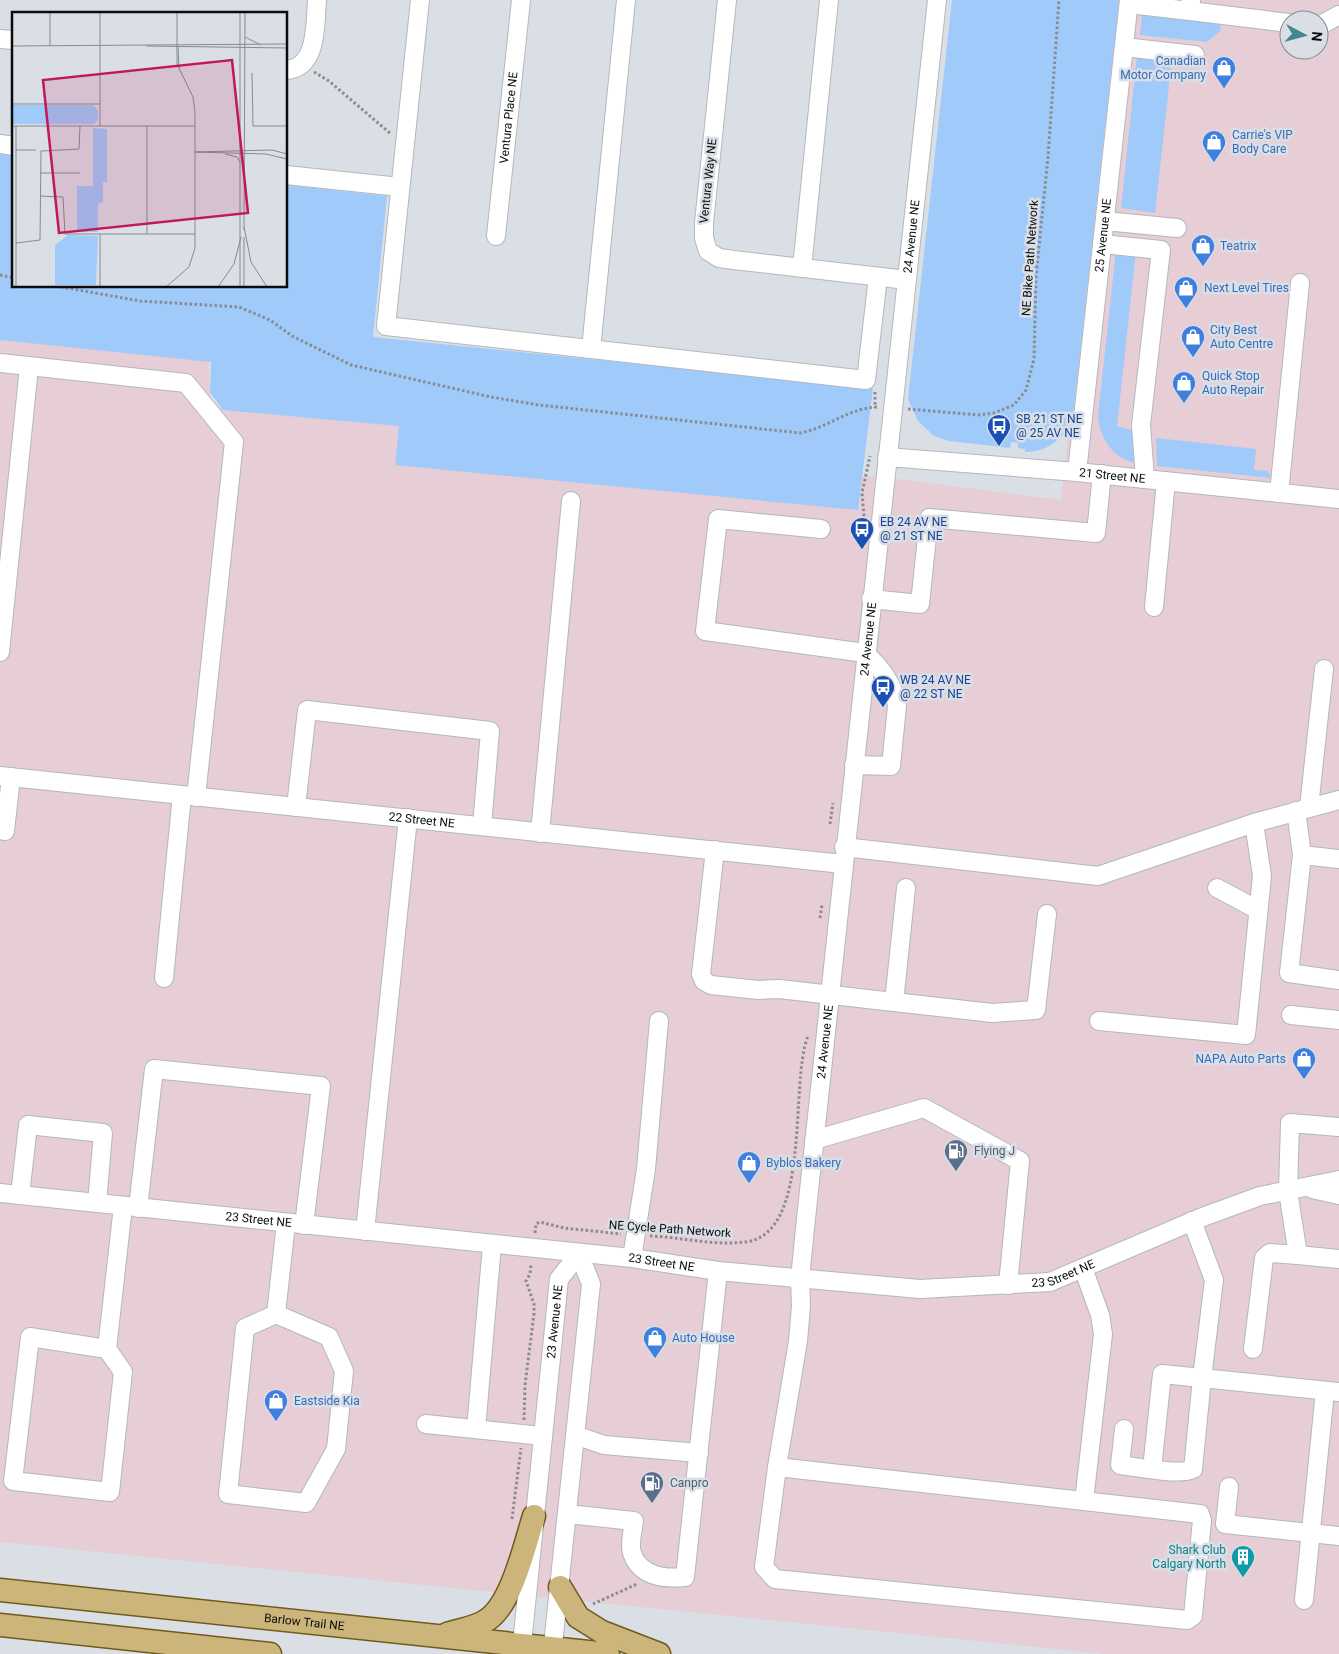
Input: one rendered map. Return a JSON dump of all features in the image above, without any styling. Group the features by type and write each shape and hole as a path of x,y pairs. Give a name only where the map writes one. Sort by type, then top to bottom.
{"main road":[{"path":"440,1637 486,1621 496,1613 508,1591 534,1516"},
{"path":"560,1587 578,1617 602,1632 659,1654"},
{"name":"Barlow Trail NE","path":"0,1590 440,1637 521,1650 608,1654"},
{"path":"0,1625 270,1654"}],"street":[{"path":"288,69 303,65 310,55 317,0"},
{"path":"420,0 386,326 866,380 878,277"},
{"name":"Ventura Place NE","path":"496,236 521,0"},
{"path":"591,349 626,0"},
{"name":"Ventura Way NE","path":"727,0 704,223 704,238 708,251 719,258 906,280"},
{"path":"802,268 830,0"},
{"name":"24 Avenue NE","path":"937,0 865,652 814,1140 800,1279 801,1306 798,1341 777,1467 764,1567 775,1579 1187,1620 1193,1616 1202,1520 1200,1514 1084,1501"},
{"path":"1129,2 1191,5 1279,21"},
{"name":"25 Avenue NE","path":"1077,472 1129,2"},
{"path":"1124,47 1195,55"},
{"path":"288,175 400,187"},
{"path":"1105,221 1177,228"},
{"path":"1102,244 1161,250 1141,425 1145,478"},
{"path":"1279,493 1300,283"},
{"path":"0,363 186,383 234,442 164,978"},
{"path":"0,652 29,367"},
{"name":"21 Street NE","path":"887,457 1102,474 1339,499"},
{"path":"871,599 920,604 929,518 1096,533 1102,474"},
{"path":"1154,608 1166,481"},
{"path":"540,833 571,501"},
{"path":"821,528 718,519 705,632 865,652 882,670 896,698 897,706 891,766 854,765"},
{"path":"1324,669 1303,809 1302,855 1289,973 1339,980"},
{"path":"296,807 307,710 490,731 482,826"},
{"path":"0,830 5,831 6,776"},
{"name":"22 Street NE","path":"6,776 714,850 844,855 1098,876 1254,823"},
{"path":"1099,1021 1246,1035 1262,876 1254,823 1339,800"},
{"path":"365,1231 408,818"},
{"path":"714,850 701,974 704,982 711,985 992,1013 1036,1010 1047,914"},
{"path":"1302,855 1339,859"},
{"path":"894,1002 906,888"},
{"path":"1217,888 1258,910"},
{"path":"1291,1015 1339,1020"},
{"path":"632,1258 634,1235 646,1169 660,1021"},
{"path":"107,1349 30,1337 13,1481 110,1492 123,1372 107,1349 154,1070 321,1086 304,1225"},
{"path":"814,1140 924,1108 1020,1161 1008,1285"},
{"path":"1298,1255 1288,1191 1290,1123 1339,1128"},
{"path":"20,1195 28,1125 103,1134 97,1203"},
{"name":"23 Street NE","path":"0,1193 632,1258 718,1271 920,1290 1050,1282 1192,1221 1260,1196 1339,1180"},
{"name":"23 Street NE","path":"1307,1188 1339,1195"},
{"path":"1124,1428 1120,1465 1187,1472 1193,1470 1214,1280 1192,1221"},
{"path":"276,1314 286,1223"},
{"path":"476,1429 492,1245"},
{"path":"1253,1349 1264,1258 1270,1253 1339,1259"},
{"path":"552,1651 591,1284 579,1254"},
{"name":"23 Avenue NE","path":"521,1650 559,1279 579,1254"},
{"path":"777,1467 1084,1501 1103,1334 1100,1315 1083,1268"},
{"path":"567,1514 634,1521 631,1552 641,1566 650,1574 663,1579 685,1577 718,1271"},
{"path":"276,1314 329,1338 344,1371 336,1449 306,1503 228,1494 245,1328 276,1314"},
{"path":"1152,1469 1162,1374 1332,1391 1310,1533 1304,1600"},
{"path":"426,1424 542,1436"},
{"path":"575,1435 604,1445 699,1453"},
{"path":"1229,1487 1225,1524 1339,1536"}],"path":[{"name":"NE Bike Path Network","path":"910,410 978,415 994,413 1014,405 1026,390 1034,359 1036,276 1048,157 1059,0"},
{"path":"329,81 405,143"},
{"path":"67,288 140,301 239,307 270,320 292,336 351,366 492,398 539,406 800,433 816,430 851,410 875,406"},
{"path":"820,921 822,901"},
{"name":"NE Cycle Path Network","path":"535,1228 536,1224 544,1222 564,1228 722,1243 746,1242 757,1239 776,1222 783,1208 792,1176 799,1109 801,1064 810,1033"},
{"path":"589,1606 645,1581 650,1574"}],"shaded area":[{"path":"952,0 1119,0 1073,416 1061,437 1049,446 1034,451 1025,452 1025,449 1018,448 1018,443 1011,442 1010,448 949,441 934,436 918,421 908,399"},
{"path":"1116,0 1339,0 1339,1654 1105,1654 0,1542 0,337 208,355 211,406 906,480 1061,500"},
{"path":"1142,14 1221,21 1220,31 1207,42 1140,35"},
{"path":"1137,56 1172,58 1155,213 1121,208"},
{"path":"0,154 12,155 12,288 288,288 288,185 387,196 373,337 873,388 858,510 395,465 399,426 223,410 210,392 211,362 0,340"},
{"path":"1116,250 1136,252 1117,426 1135,431 1139,463 1122,458 1110,447 1102,433 1098,416"},
{"path":"1156,438 1256,449 1254,470 1268,471 1271,478 1157,466"}],"place":[{"name":"Canadian Motor Company","path":"1224,89"},
{"name":"Carrie's VIP Body Care","path":"1214,163"},
{"name":"Teatrix","path":"1203,267"},
{"name":"Next Level Tires","path":"1186,309"},
{"name":"City Best Auto Centre","path":"1193,358"},
{"name":"Quick Stop Auto Repair","path":"1184,404"},
{"name":"SB 21 ST NE @ 25 AV NE","path":"999,447"},
{"name":"EB 24 AV NE @ 21 ST NE","path":"862,550"},
{"name":"WB 24 AV NE @ 22 ST NE","path":"883,708"},
{"name":"NAPA Auto Parts","path":"1304,1080"},
{"name":"Flying J","path":"956,1172"},
{"name":"Byblos Bakery","path":"749,1184"},
{"name":"Auto House","path":"655,1359"},
{"name":"Eastside Kia","path":"276,1422"},
{"name":"Canpro","path":"652,1504"},
{"name":"Shark Club Calgary North","path":"1243,1578"}]}
